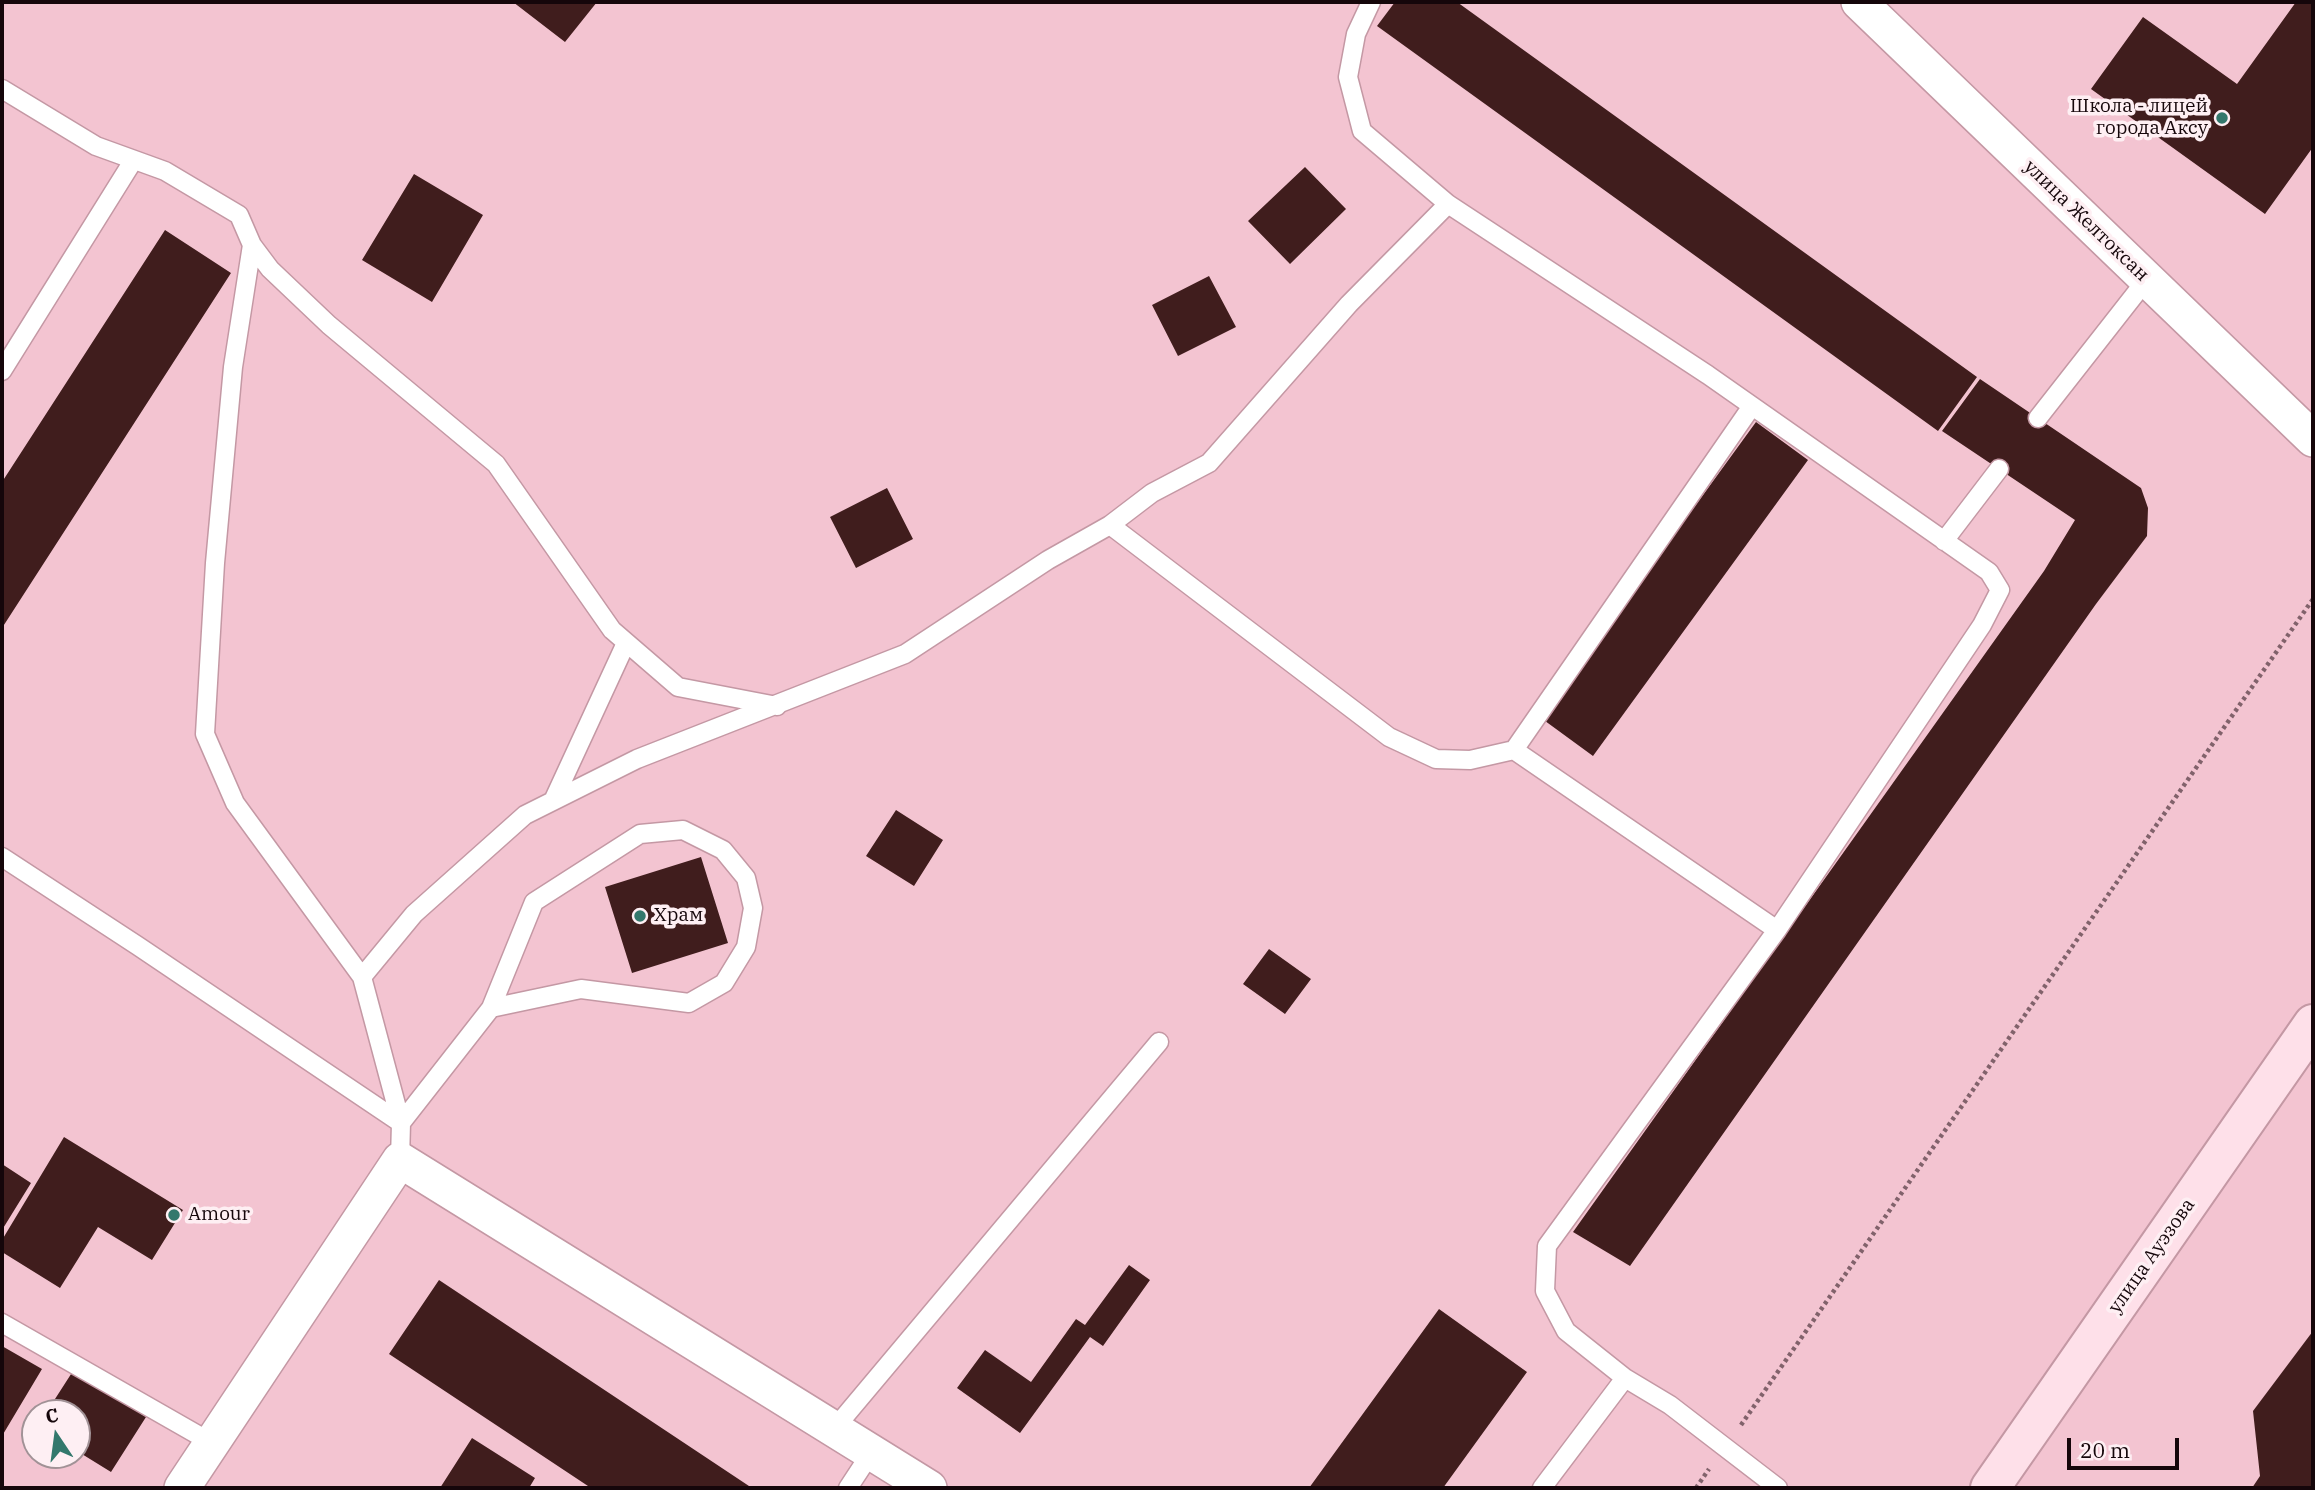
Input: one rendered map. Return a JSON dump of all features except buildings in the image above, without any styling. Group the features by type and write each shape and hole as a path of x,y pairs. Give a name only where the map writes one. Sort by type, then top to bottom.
{"street":[{"name":"улица Желтоксан","path":"1859,2 2313,439"},
{"name":"улица Ауэзова","path":"1990,1488 2313,1024"},
{"path":"182,1488 400,1160 929,1488"}],"lane":[{"path":"1371,2 1356,34 1348,77 1362,131 1448,204 1752,405 1989,572 2000,590 1982,625 1777,930 1547,1246 1545,1291 1566,1331 1625,1378 1670,1405 1778,1488"},
{"path":"2,89 96,146 165,171 239,215 252,246 270,269 329,325 496,464 612,630 626,643 678,687 777,706"},
{"path":"2,371 133,161"},
{"path":"362,977 414,915 525,814 637,759 905,654 1048,560 1110,525 1152,493 1209,463 1349,304 1448,204"},
{"path":"252,246 233,367 215,563 205,734 234,803 362,977 401,1123 400,1160"},
{"path":"2038,418 2147,279"},
{"path":"1110,525 1389,737 1436,759 1471,760 1514,750 1752,405"},
{"path":"1944,541 1999,469"},
{"path":"553,801 626,643"},
{"path":"1514,750 1777,930"},
{"path":"401,1123 491,1008 534,902 640,834 683,830 723,850 746,878 753,908 746,947 724,983 689,1003 581,989 491,1008"},
{"path":"2,857 401,1123"},
{"path":"834,1429 1158,1042"},
{"path":"2,1323 212,1443"},
{"path":"1542,1488 1625,1378"},
{"path":"848,1488 871,1452"}],"path":[{"path":"1696,1488 2313,599"}],"place":[{"name":"Школа - лицей города Аксу","path":"2222,118"},
{"name":"Храм","path":"640,916"},
{"name":"Amour","path":"174,1215"}]}
